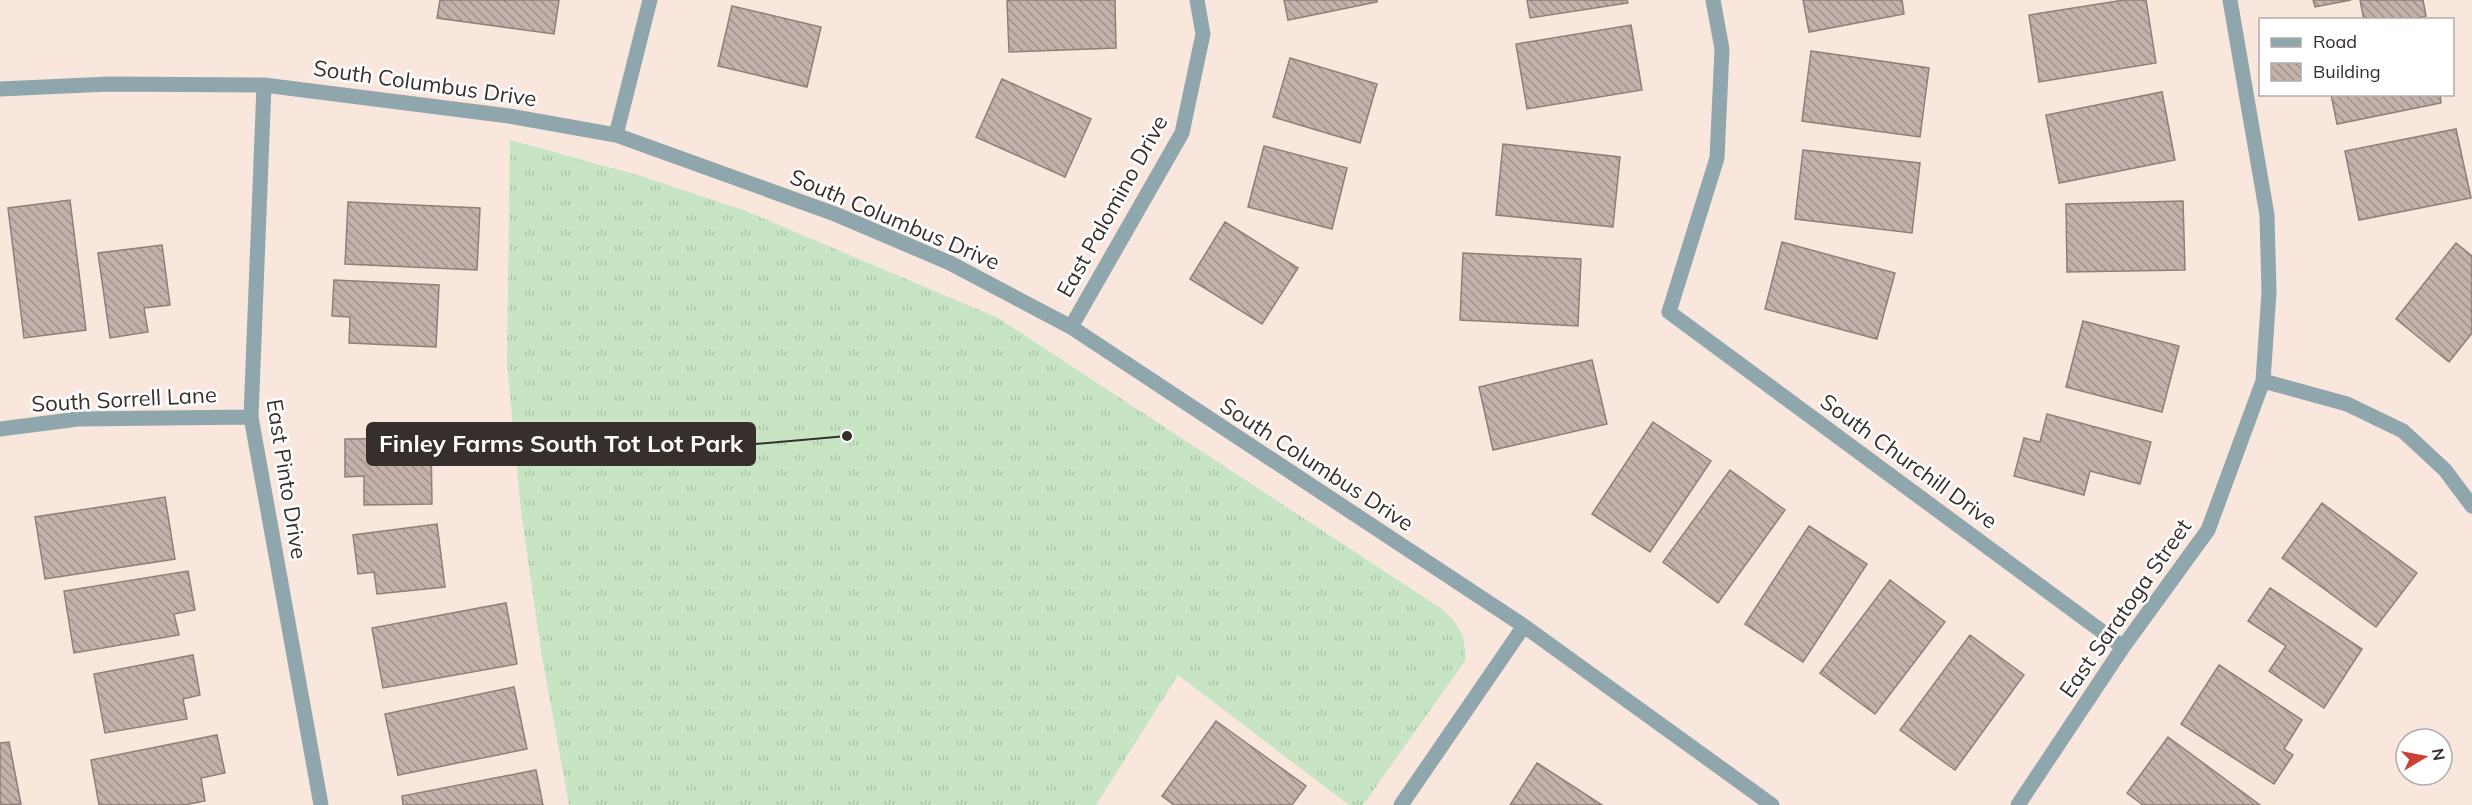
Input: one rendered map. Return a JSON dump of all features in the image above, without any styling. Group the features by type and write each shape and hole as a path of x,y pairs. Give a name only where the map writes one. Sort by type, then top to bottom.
{"street":[{"path":"616,135 650,0"},
{"name":"East Palomino Drive","path":"1071,327 1182,133 1203,34 1197,0"},
{"name":"South Churchill Drive","path":"1713,0 1722,49 1717,158 1669,312 2123,647"},
{"name":"East Saratoga Street","path":"2018,805 2123,647 2208,530 2263,381 2269,292 2267,214 2230,0"},
{"name":"South Columbus Drive","path":"0,89 109,84 264,85 509,116 616,135 780,193 950,263 1071,327 1524,626 1772,805"},
{"name":"East Pinto Drive","path":"264,85 251,417 321,805"},
{"path":"2263,381 2347,404 2403,431 2445,470 2472,506"},
{"name":"South Sorrell Lane","path":"0,429 78,419 251,417"},
{"path":"1401,805 1524,626"}],"green space":[{"path":"510,140 641,176 746,211 998,318 1442,609 1461,632 1465,661 1363,805 1349,805 1178,675 1096,805 569,805 541,651 521,511 507,362"}],"building":[{"path":"440,0 559,0 554,34 437,18"},
{"path":"1007,0 1115,0 1116,48 1009,52"},
{"path":"1284,0 1377,0 1377,2 1288,20"},
{"path":"1527,0 1627,0 1628,3 1530,18"},
{"path":"1803,0 1902,0 1904,14 1809,32"},
{"path":"2124,0 2146,0 2156,63 2039,82 2029,15"},
{"path":"2313,0 2351,0 2315,7"},
{"path":"2360,0 2423,0 2426,16 2418,18 2364,18"},
{"path":"732,6 821,27 807,87 718,66"},
{"path":"1631,25 1642,90 1527,109 1516,44"},
{"path":"1811,51 1929,68 1920,137 1802,121"},
{"path":"1290,58 1377,84 1360,143 1273,117"},
{"path":"1002,79 1091,119 1065,177 976,137"},
{"path":"2162,92 2175,160 2059,183 2046,115"},
{"path":"2331,96 2440,96 2441,103 2337,124"},
{"path":"2456,129 2471,198 2359,220 2345,151"},
{"path":"1503,144 1620,157 1613,227 1496,215"},
{"path":"1264,146 1347,168 1332,229 1248,207"},
{"path":"1803,150 1920,163 1912,233 1795,219"},
{"path":"70,200 86,330 24,338 8,208"},
{"path":"2183,201 2185,270 2067,272 2066,204"},
{"path":"348,202 480,208 477,270 345,264"},
{"path":"1225,222 1298,268 1262,324 1190,279"},
{"path":"1782,242 1895,273 1877,339 1765,309"},
{"path":"2456,243 2472,256 2472,333 2449,362 2396,319"},
{"path":"162,245 170,305 144,308 148,332 110,338 98,253"},
{"path":"1463,253 1581,259 1578,326 1460,320"},
{"path":"334,280 439,285 436,347 349,343 350,317 332,316"},
{"path":"2083,321 2179,346 2162,412 2066,387"},
{"path":"1592,360 1607,424 1493,450 1479,387"},
{"path":"2047,414 2151,442 2140,484 2090,471 2084,495 2014,476 2024,438 2040,442"},
{"path":"1653,422 1711,461 1650,552 1592,514"},
{"path":"431,438 432,504 364,505 364,476 345,477 345,439"},
{"path":"1730,470 1785,510 1718,603 1663,562"},
{"path":"165,497 175,559 45,579 35,517"},
{"path":"2322,503 2417,573 2376,627 2282,558"},
{"path":"437,524 445,587 377,594 374,572 358,574 353,535"},
{"path":"1809,526 1867,564 1803,662 1745,624"},
{"path":"188,571 195,610 174,614 179,635 74,653 64,591"},
{"path":"1890,580 1945,622 1875,714 1820,673"},
{"path":"2270,588 2362,649 2324,708 2269,671 2286,646 2248,621"},
{"path":"506,603 517,664 383,688 372,628"},
{"path":"1970,635 2024,675 1955,770 1900,730"},
{"path":"193,655 200,695 183,699 187,719 105,733 94,674"},
{"path":"2219,665 2302,720 2284,749 2293,755 2274,784 2181,724"},
{"path":"514,687 527,749 398,775 385,714"},
{"path":"1216,721 1306,786 1292,805 1174,805 1162,796"},
{"path":"217,735 225,773 201,778 205,801 184,805 99,805 91,760"},
{"path":"2168,737 2260,805 2143,805 2127,793"},
{"path":"9,742 21,804 0,805 0,743"},
{"path":"1537,763 1602,805 1510,805"},
{"path":"536,770 543,805 403,805 402,796"}],"place":[{"name":"Finley Farms South Tot Lot Park","path":"847,436"}]}
